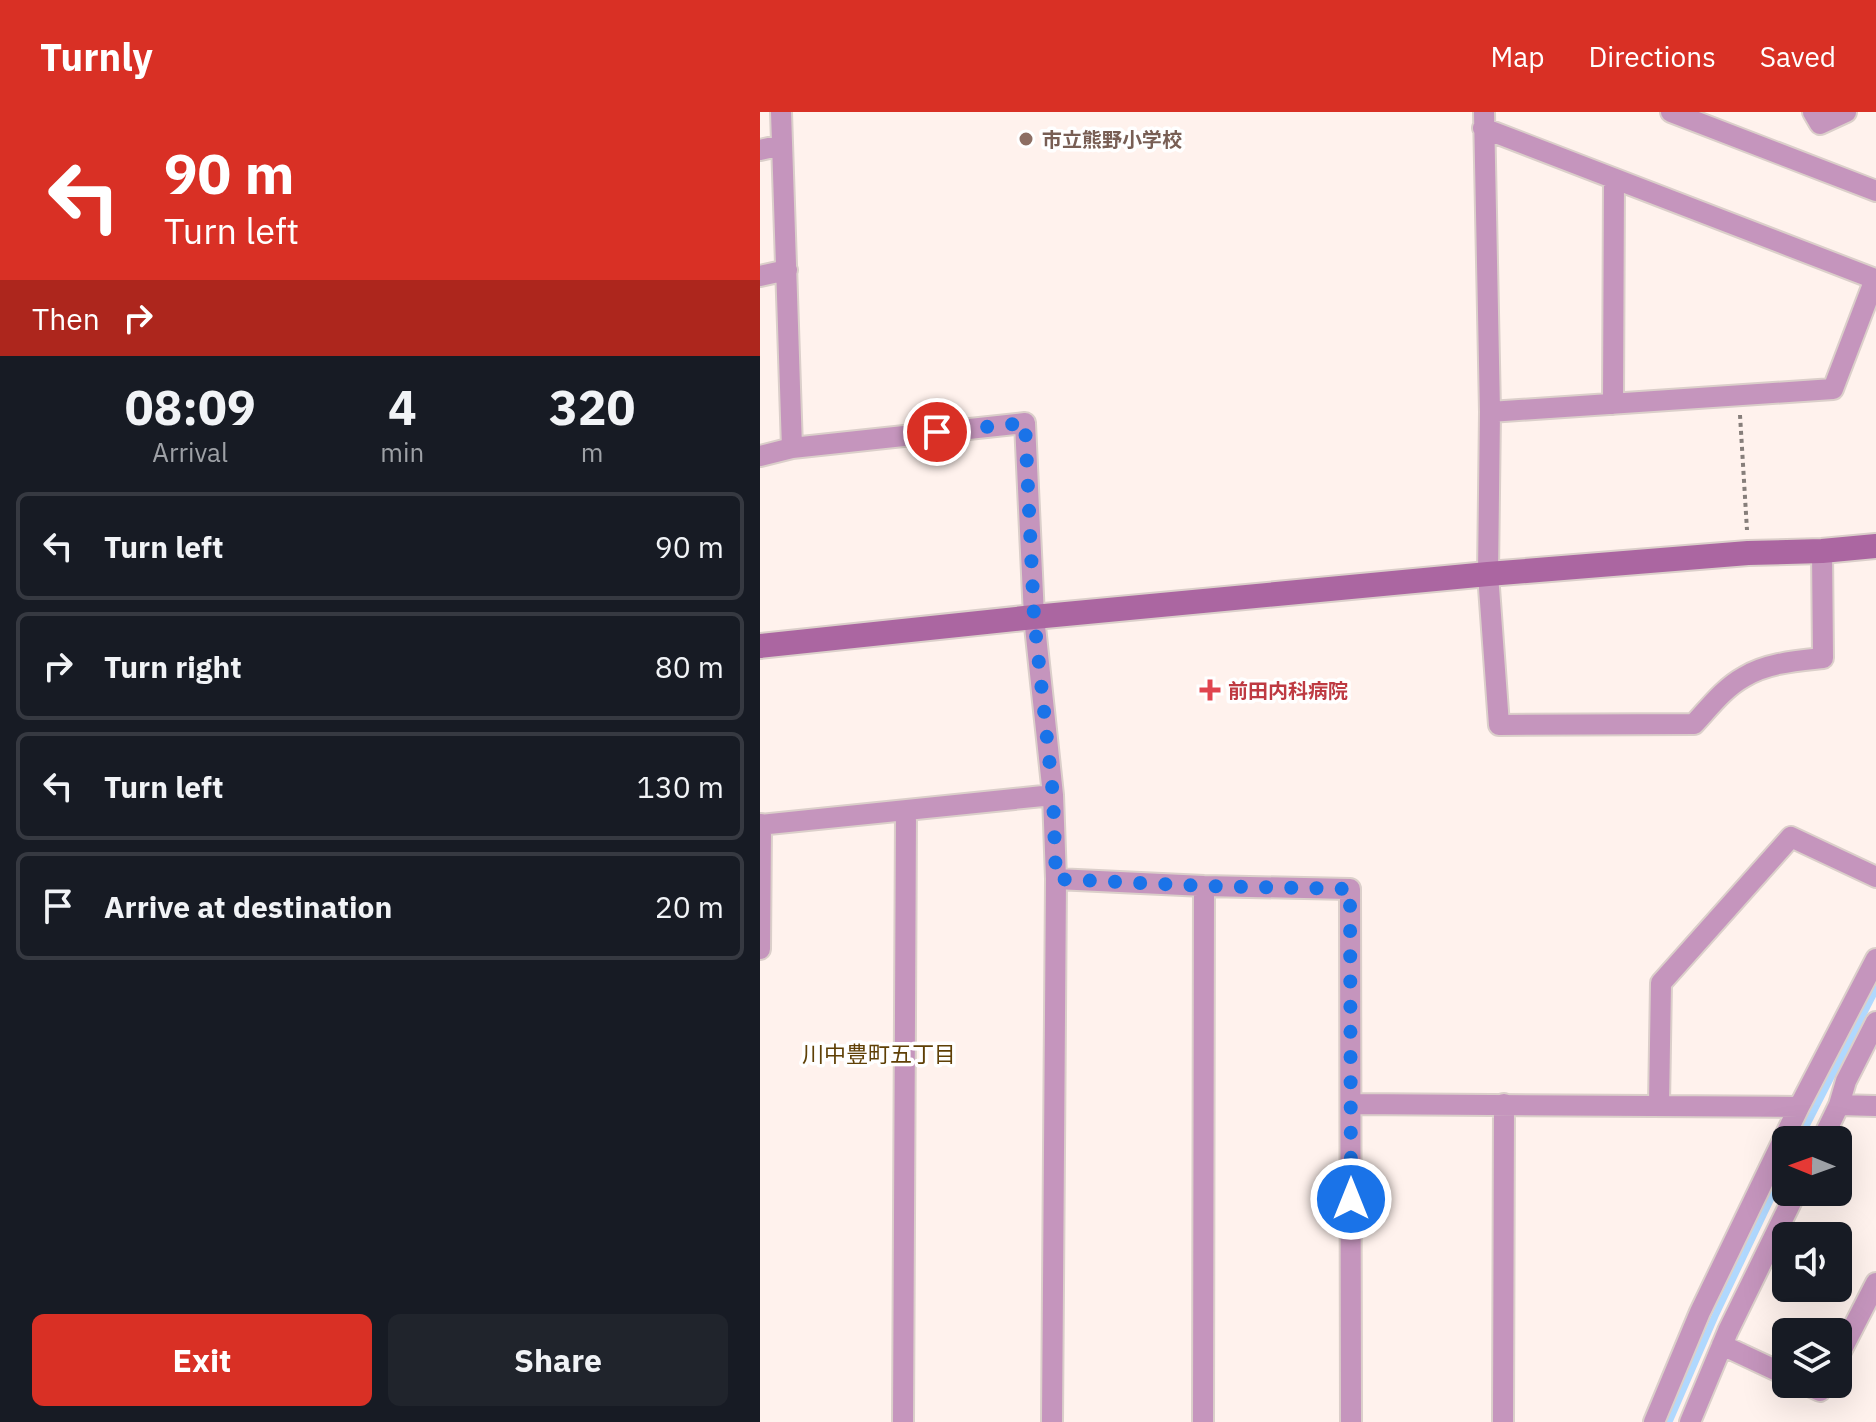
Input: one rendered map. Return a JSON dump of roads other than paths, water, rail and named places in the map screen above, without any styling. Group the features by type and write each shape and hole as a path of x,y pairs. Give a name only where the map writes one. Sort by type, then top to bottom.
{"street":[{"path":"781,112 792,448"},
{"path":"1671,112 1876,191"},
{"path":"1813,112 1820,124 1846,112"},
{"path":"1490,412 1833,389 1875,279 1614,179 1484,120 1490,412 1488,574 1499,725 1694,724 1718,698 1744,677 1781,663 1823,658 1822,551"},
{"path":"760,150 782,145"},
{"path":"1613,404 1614,179"},
{"path":"760,276 787,270"},
{"path":"760,456 792,448 1025,423 1034,617 1053,795 1056,879 1052,1422"},
{"path":"760,646 1488,574 1876,546"},
{"path":"760,949 760,824 1053,795"},
{"path":"903,1422 906,811"},
{"path":"1659,1105 1661,983 1791,837 1876,877"},
{"path":"1056,879 1350,889 1351,1422"},
{"path":"1203,1422 1204,886"},
{"path":"1654,1422 1700,1312 1799,1107 1876,959"},
{"path":"1829,1126 1846,1081 1876,1022"},
{"path":"1351,1104 1799,1107"},
{"path":"1503,1422 1504,1104"},
{"path":"1839,1105 1876,1106"},
{"path":"1690,1422 1722,1345 1789,1206"},
{"path":"1852,1330 1876,1283"},
{"path":"1722,1345 1772,1368"}],"waterway":[{"path":"1806,1126 1876,989"},
{"path":"1669,1422 1772,1196"}],"place":[{"name":"市立熊野小学校","path":"1026,139"},
{"name":"前田内科病院","path":"1210,690"}],"district":[{"name":"川中豊町五丁目","path":"879,1053"}]}
